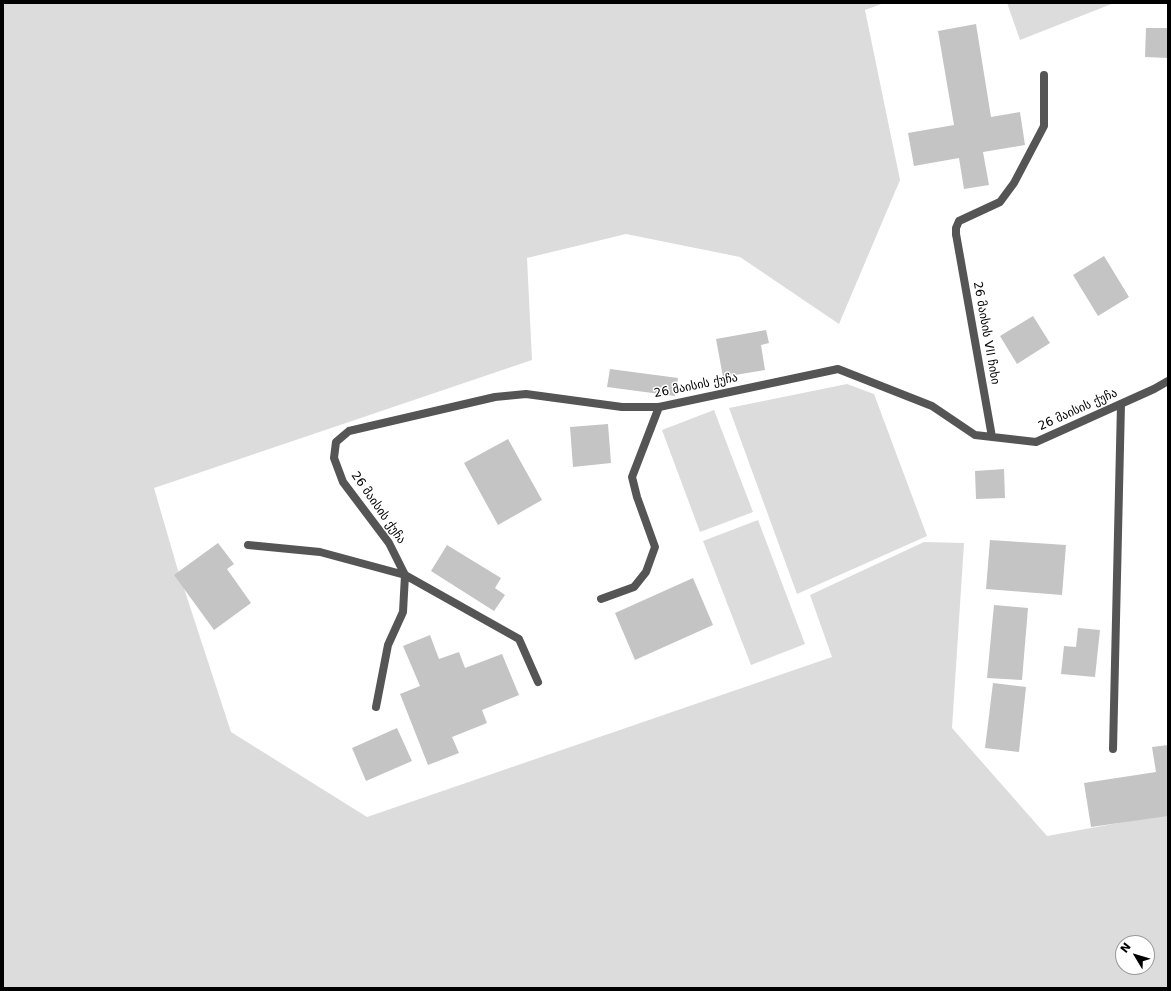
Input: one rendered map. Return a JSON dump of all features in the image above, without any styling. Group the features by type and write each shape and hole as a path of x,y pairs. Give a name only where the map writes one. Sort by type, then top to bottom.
{"street":[{"name":"26 მაისის VII ჩიხი","path":"992,437 956,228 959,221 1000,202 1014,183 1044,126 1044,75"},
{"name":"26 მაისის ქუჩა","path":"405,575 390,543 343,482 334,458 336,442 349,431 495,397 526,394 622,407 659,407 838,368 932,406 975,435 1036,442 1154,389 1168,380"},
{"path":"1113,749 1121,404"},
{"path":"601,599 634,587 646,572 655,547 632,477 659,407"},
{"path":"248,545 320,552 405,575 519,639 538,682"},
{"path":"376,707 388,644 403,612 405,575"}],"shaded area":[{"path":"3,3 884,3 865,10 900,180 839,324 740,257 626,234 527,258 532,360 154,488 177,567 231,732 367,817 832,657 810,595 924,542 964,543 952,728 1047,836 1168,814 1168,988 3,988"},
{"path":"1007,3 1114,3 1020,40"},
{"path":"847,384 874,394 927,536 797,594 729,408"},
{"path":"714,410 753,512 700,532 662,430"},
{"path":"758,520 805,644 751,665 703,541"}],"building":[{"path":"976,24 991,117 1020,112 1025,145 983,152 989,185 964,189 959,158 914,166 908,133 954,125 938,31"},
{"path":"1146,28 1168,28 1168,58 1145,57"},
{"path":"1104,256 1129,297 1098,316 1073,275"},
{"path":"1033,316 1050,343 1017,364 1000,336"},
{"path":"766,330 769,343 761,345 765,370 723,377 716,339"},
{"path":"610,369 678,378 675,396 607,387"},
{"path":"608,424 611,463 573,467 570,427"},
{"path":"508,439 542,500 498,525 464,463"},
{"path":"1004,469 1005,498 976,499 975,471"},
{"path":"990,540 1066,545 1062,595 986,589"},
{"path":"218,543 234,564 227,569 251,603 214,630 174,575"},
{"path":"447,545 501,578 495,588 505,595 494,611 431,571"},
{"path":"693,578 713,625 635,660 615,613"},
{"path":"994,605 1028,608 1022,680 987,678"},
{"path":"1078,628 1100,630 1095,677 1061,674 1064,646 1076,647"},
{"path":"430,635 439,659 459,652 465,668 502,654 519,695 482,710 487,723 452,737 459,753 428,765 400,694 420,686 403,646"},
{"path":"993,683 1026,687 1019,752 985,748"},
{"path":"397,728 412,761 366,781 352,748"},
{"path":"1168,745 1168,816 1091,827 1084,783 1156,772 1152,747"}]}
